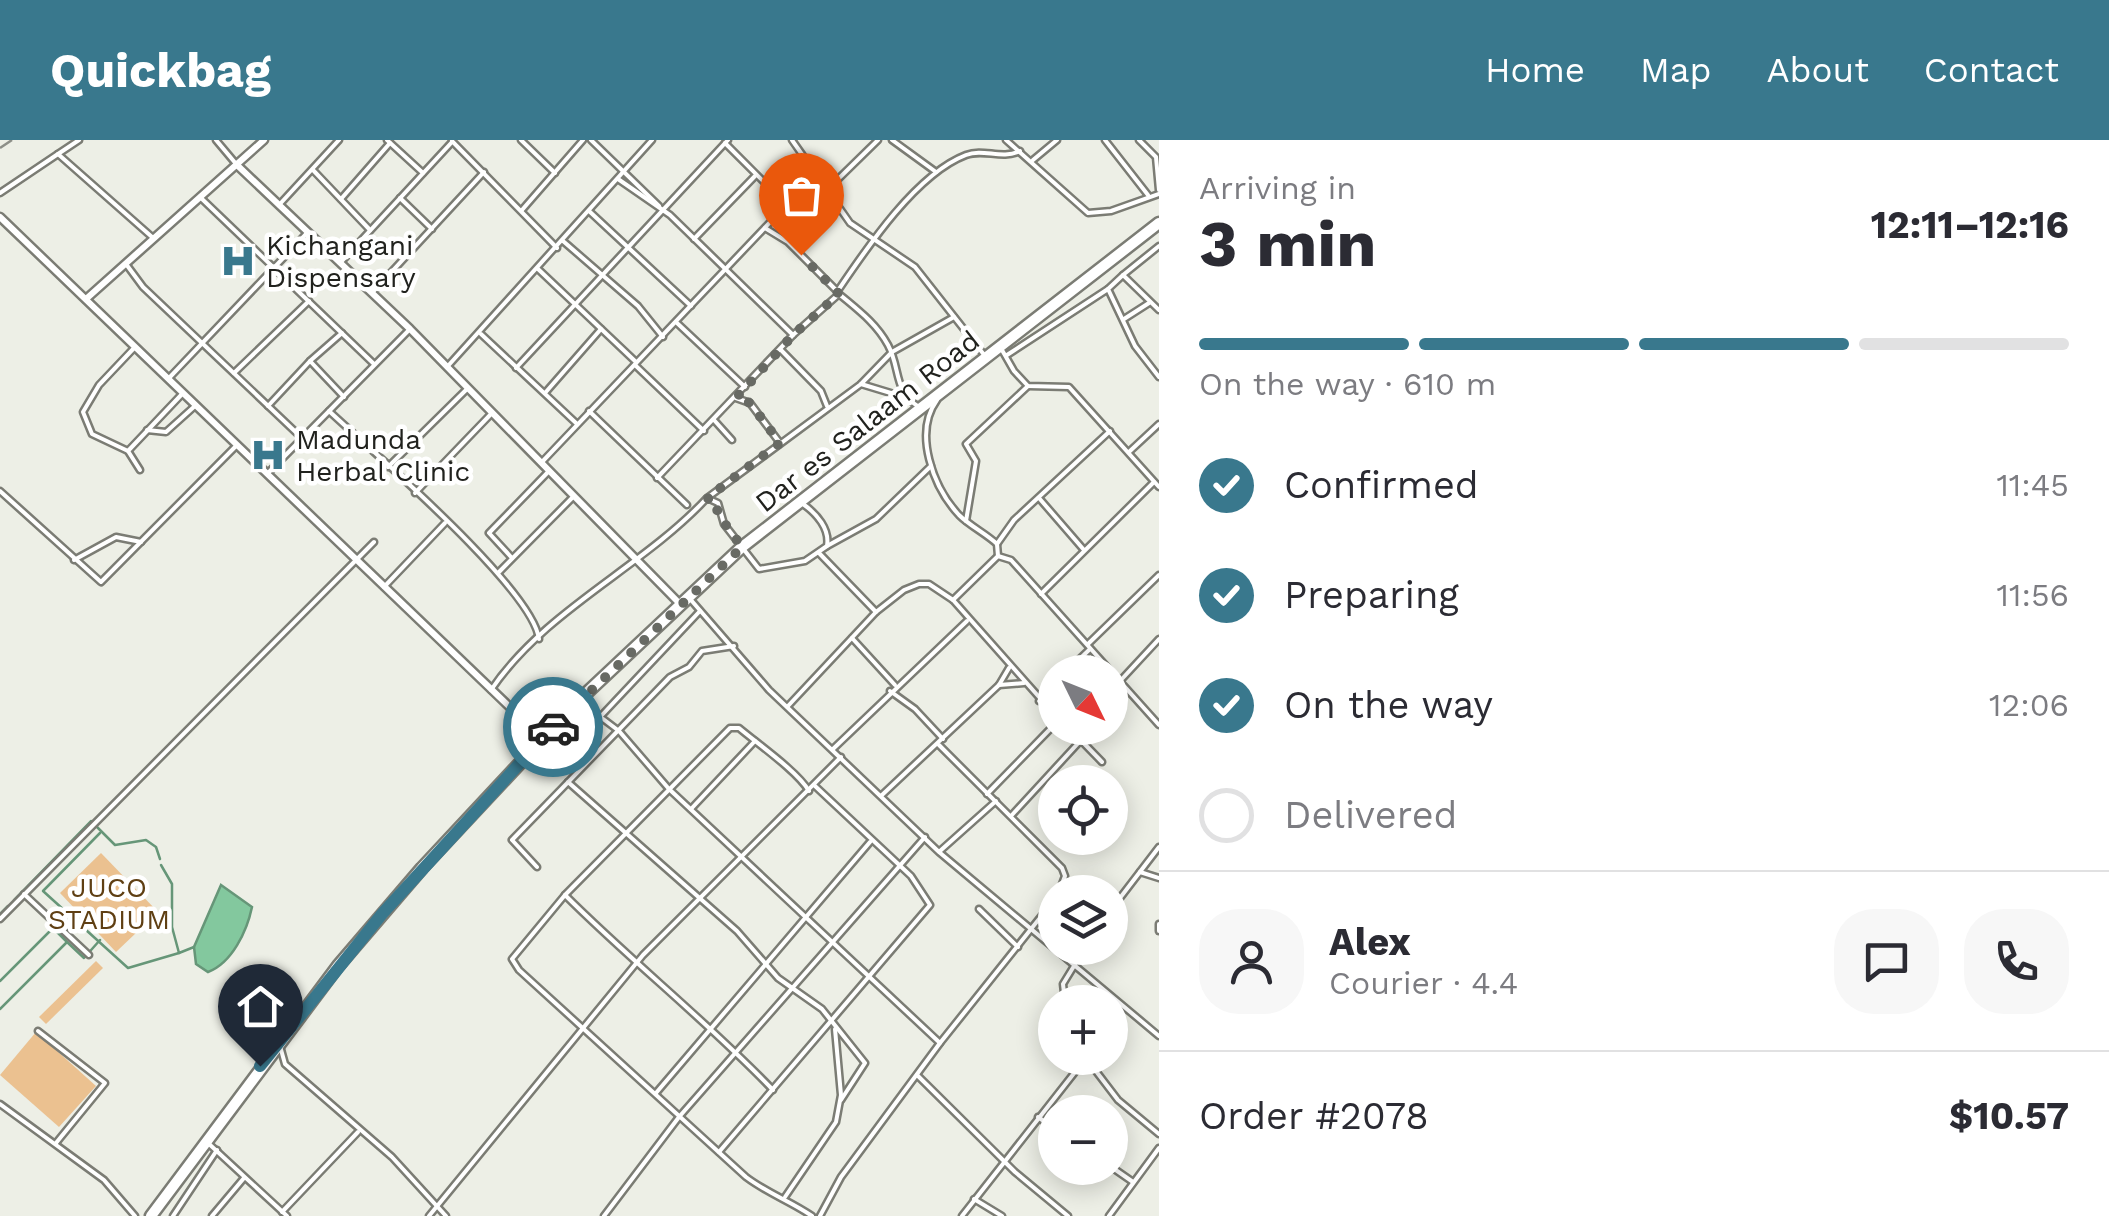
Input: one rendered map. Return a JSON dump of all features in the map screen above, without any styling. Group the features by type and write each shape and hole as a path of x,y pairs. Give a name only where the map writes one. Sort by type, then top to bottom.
{"highway":[{"name":"Dar es Salaam Road","path":"155,1214 278,1042 382,914 578,701 742,547 985,356 1003,350 1159,223"}],"street":[{"path":"0,193 79,140"},
{"path":"216,140 636,556 700,611 788,706 939,852 1038,936"},
{"path":"85,300 264,140"},
{"path":"279,205 340,140"},
{"path":"522,140 555,172"},
{"path":"522,210 583,140"},
{"path":"591,140 794,334"},
{"path":"447,367 652,140"},
{"path":"792,140 814,176 829,188 850,224 915,268 985,356"},
{"path":"829,188 878,140"},
{"path":"892,140 936,172"},
{"path":"1006,140 1033,160 1041,173 1088,213 1110,211 1159,192 1157,152 1139,140"},
{"path":"1033,160 1057,140"},
{"path":"1105,140 1148,195"},
{"path":"338,264 452,141 557,248"},
{"path":"341,200 388,142 423,173"},
{"path":"516,368 727,142 778,196 784,209"},
{"path":"69,162 72,146"},
{"path":"658,478 838,293 876,240 936,172 967,154 1002,156 1020,151"},
{"path":"58,154 154,239"},
{"path":"313,170 370,230"},
{"path":"372,294 484,172"},
{"path":"694,239 755,176"},
{"path":"542,462 814,176"},
{"path":"618,179 662,210"},
{"path":"200,197 374,364"},
{"path":"400,198 432,229"},
{"path":"589,211 691,306"},
{"path":"0,217 542,738"},
{"path":"765,228 788,242 876,325 892,352 905,398"},
{"path":"168,379 308,232"},
{"path":"563,240 647,315 663,337"},
{"path":"1028,386 1003,350 1108,290 1158,250"},
{"path":"126,264 143,287 205,342 303,440"},
{"path":"538,269 704,430"},
{"path":"1123,275 1159,310"},
{"path":"1108,290 1135,346 1159,377"},
{"path":"234,373 309,300"},
{"path":"1124,319 1150,302"},
{"path":"491,690 538,639 707,498 860,384 892,352 954,317"},
{"path":"677,323 745,387"},
{"path":"545,393 601,328"},
{"path":"268,474 410,329"},
{"path":"268,406 342,333"},
{"path":"479,333 576,423"},
{"path":"134,347 99,385 83,412 92,434 128,451 140,470"},
{"path":"781,350 821,391 827,406"},
{"path":"310,361 344,397"},
{"path":"860,384 905,398 919,407"},
{"path":"966,522 976,461 966,444 1028,386 1069,387 1157,484 1041,594"},
{"path":"946,387 925,419 931,466 948,501 966,522 997,544"},
{"path":"388,467 468,388"},
{"path":"128,451 183,393"},
{"path":"736,398 750,403 780,443"},
{"path":"147,430 166,432 196,405"},
{"path":"589,411 687,505"},
{"path":"330,412 499,572 537,624 538,639"},
{"path":"414,493 492,413"},
{"path":"714,420 732,440"},
{"path":"1130,452 1159,424"},
{"path":"998,556 997,544 1110,431"},
{"path":"0,491 102,582 237,445"},
{"path":"707,498 718,503 717,513 760,569 795,564 876,519 931,466"},
{"path":"512,558 489,533 550,470"},
{"path":"499,572 576,494"},
{"path":"1039,498 1084,550"},
{"path":"799,502 814,512 828,536 827,546"},
{"path":"384,586 445,523"},
{"path":"74,560 116,536 143,542"},
{"path":"0,918 374,542"},
{"path":"819,554 876,612"},
{"path":"998,556 1010,560 1097,655"},
{"path":"952,600 998,556"},
{"path":"1082,655 1159,575"},
{"path":"1154,581 1159,587"},
{"path":"788,706 876,612 915,584 930,584 952,600 1038,700"},
{"path":"602,715 700,611"},
{"path":"833,749 895,685 967,621"},
{"path":"852,638 895,685"},
{"path":"1128,673 1159,639"},
{"path":"537,867 512,842 702,651 734,646"},
{"path":"882,795 999,685 1009,668"},
{"path":"999,685 1024,683"},
{"path":"1128,687 1159,725"},
{"path":"890,691 915,709 944,739"},
{"path":"578,701 619,731 669,789 940,1043"},
{"path":"809,791 802,778 786,770 740,728 730,728 565,895 512,958 518,970 678,1117 768,1194 784,1197 812,1216"},
{"path":"691,810 755,741"},
{"path":"986,794 1038,741"},
{"path":"939,745 1065,875"},
{"path":"1010,816 1076,745"},
{"path":"1087,745 1102,762"},
{"path":"429,1216 639,960 698,896 841,757"},
{"path":"568,782 737,931 765,966 832,1021 841,1100 835,1126 784,1197"},
{"path":"719,1152 871,979 930,905 899,867 814,786"},
{"path":"939,852 996,801"},
{"path":"604,1216 678,1117 925,837"},
{"path":"654,1095 870,842"},
{"path":"1128,888 1159,847"},
{"path":"915,850 922,855"},
{"path":"1140,872 1159,878"},
{"path":"24,894 89,955"},
{"path":"565,895 689,1005 708,1030 736,1051 773,1090"},
{"path":"979,909 1018,947"},
{"path":"820,1216 841,1177 917,1074 1038,921"},
{"path":"1159,924 1159,931"},
{"path":"1063,985 1072,965 1159,1036"},
{"path":"835,1029 860,1054 865,1066 841,1100"},
{"path":"38,1031 105,1082 56,1143"},
{"path":"278,1042 286,1066 392,1157 446,1216"},
{"path":"917,1074 1015,1172 1068,1216"},
{"path":"1056,1095 1072,1075"},
{"path":"1099,1075 1118,1100 1159,1134"},
{"path":"0,1104 104,1180 134,1216"},
{"path":"962,1216 1038,1117"},
{"path":"205,1140 285,1214 360,1131"},
{"path":"1109,1216 1159,1148"},
{"path":"173,1216 216,1150"},
{"path":"212,1216 244,1178"},
{"path":"1128,1179 1133,1182"},
{"path":"974,1199 1002,1216"}],"green space":[{"name":"JUCO STADIUM","path":"101,853 158,912 116,952 60,893"},
{"path":"96,961 103,968 46,1024 39,1017"},
{"path":"36,1032 96,1086 59,1127 0,1075"}],"shaded area":[{"path":"221,885 252,907 237,945 217,968 208,972 196,964 194,947"}],"waterway":[{"path":"14,900 91,821"},
{"path":"94,824 115,845 146,840 156,847 160,859"},
{"path":"100,833 43,891 128,968 179,953"},
{"path":"161,865 172,884 172,927 179,953 194,947"},
{"path":"0,914 8,906"},
{"path":"0,981 53,928 66,941"},
{"path":"0,1009 67,942 84,958 100,940"}],"railway":[{"path":"0,148 12,140"}],"way so far":[{"path":"553,727 742,547 717,513 718,503 707,498 780,443 750,403 736,398 794,334 839,294 801,255"}],"place":[{"name":"Kichangani Dispensary","path":"238,261"},
{"name":"Madunda Herbal Clinic","path":"268,455"}],"route":[{"path":"260,1066 382,914 553,727"}]}
